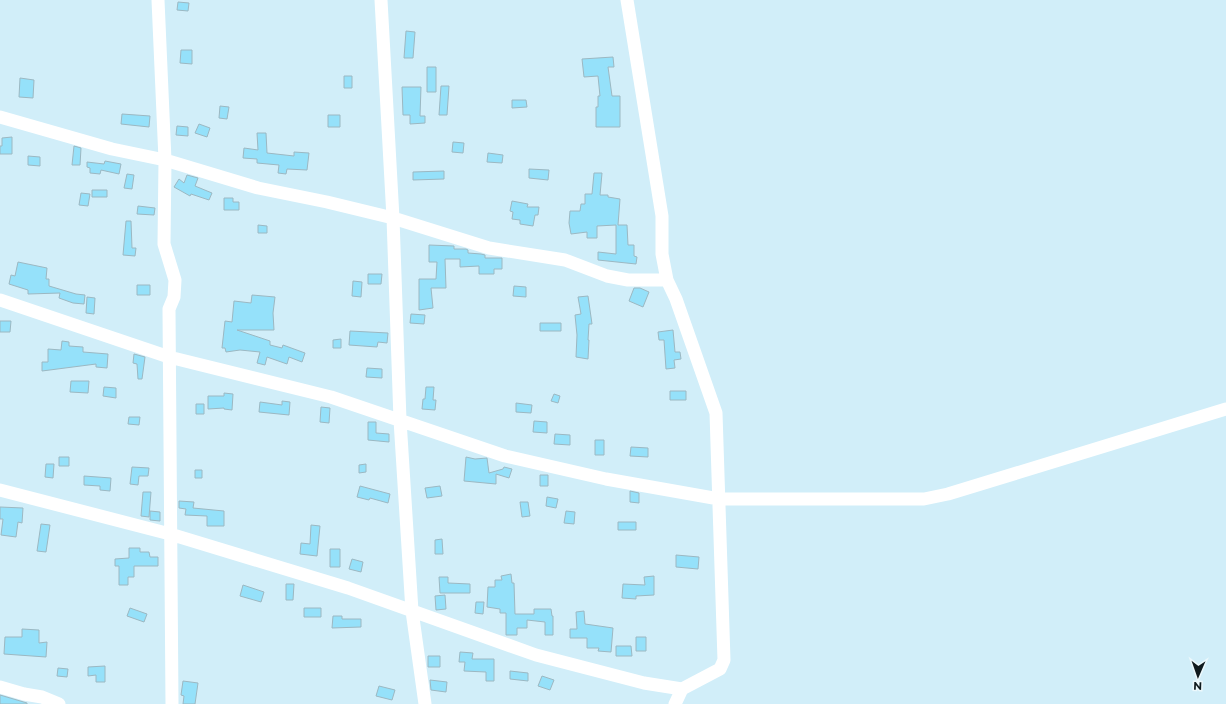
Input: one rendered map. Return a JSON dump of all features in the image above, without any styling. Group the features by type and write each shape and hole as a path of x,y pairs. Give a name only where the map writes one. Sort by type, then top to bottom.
{"street":[{"path":"158,0 165,160 164,244 175,280 174,297 169,309 172,704"},
{"path":"381,0 393,218 400,420 412,611 425,704"},
{"path":"0,490 170,534 348,588 536,655 644,683 682,688 720,669 724,660 716,413 676,299 667,280 662,254 662,216 627,0"},
{"path":"0,117 112,149 165,160 258,188 327,202 393,218 489,248 565,260 607,276 628,280 667,280"},
{"path":"0,300 169,357 331,397 505,456 606,479 719,499 924,499 948,494 1226,409"},
{"path":"0,686 24,694 42,697 59,704"},
{"path":"675,704 682,688"}],"building":[{"path":"178,2 189,3 188,11 177,10"},
{"path":"406,31 415,32 413,58 404,58"},
{"path":"181,50 192,50 192,64 180,63"},
{"path":"613,57 614,67 608,67 612,96 620,96 620,127 596,127 596,107 598,107 598,96 600,96 598,76 584,77 582,59"},
{"path":"427,67 436,67 436,92 427,92"},
{"path":"344,76 352,76 352,88 344,88"},
{"path":"20,78 34,80 33,98 19,97"},
{"path":"441,86 449,86 447,115 439,115"},
{"path":"402,87 421,87 420,116 425,116 425,123 410,124 410,115 403,115"},
{"path":"512,100 526,100 527,107 512,108"},
{"path":"220,106 229,107 227,119 219,118"},
{"path":"122,114 150,116 149,127 121,124"},
{"path":"328,115 340,115 340,127 328,127"},
{"path":"199,124 210,128 207,137 195,133"},
{"path":"177,126 188,127 188,136 176,135"},
{"path":"257,133 266,133 267,153 294,156 294,152 309,153 307,170 287,169 286,174 278,173 279,165 257,163 257,159 243,158 244,148 258,150"},
{"path":"12,137 12,154 0,154 2,138"},
{"path":"453,142 464,143 463,153 452,152"},
{"path":"74,146 81,148 80,165 72,165"},
{"path":"488,153 503,155 502,163 487,162"},
{"path":"28,156 40,157 40,166 28,165"},
{"path":"105,161 121,164 119,174 101,170 100,174 90,173 90,168 87,167 87,162 104,164"},
{"path":"529,169 549,170 548,180 529,178"},
{"path":"444,171 444,179 413,180 413,172"},
{"path":"594,173 602,173 600,195 608,195 608,197 620,199 618,225 627,225 628,245 634,245 634,256 637,257 636,264 598,260 598,252 616,254 616,225 597,226 597,238 587,238 587,232 571,234 569,223 570,211 580,211 581,204 585,204 585,194 592,194"},
{"path":"127,174 134,175 132,189 124,188"},
{"path":"187,175 198,178 195,186 212,193 209,200 191,194 190,196 174,187 179,179 184,183"},
{"path":"92,190 107,190 107,197 92,197"},
{"path":"81,193 90,194 88,206 79,205"},
{"path":"224,198 233,198 233,202 239,202 239,210 224,210"},
{"path":"512,201 528,204 527,207 539,207 538,215 535,215 533,226 520,224 520,220 512,219 513,212 510,211"},
{"path":"138,206 155,208 154,215 137,214"},
{"path":"126,221 131,221 132,248 136,248 135,256 123,255"},
{"path":"258,225 267,226 267,233 258,233"},
{"path":"429,245 454,246 454,249 466,249 468,250 468,253 485,255 485,258 502,258 502,269 494,269 494,274 479,274 479,266 460,267 460,259 445,259 446,288 431,288 433,308 419,310 419,279 436,279 437,262 429,262"},
{"path":"18,262 47,268 46,279 49,279 49,286 76,294 85,295 84,304 73,303 59,298 60,293 28,294 28,290 9,284 11,275 15,276"},
{"path":"368,274 382,274 381,284 368,284"},
{"path":"353,281 362,282 361,297 352,296"},
{"path":"137,285 150,285 150,295 137,295"},
{"path":"514,286 526,287 526,297 513,296"},
{"path":"634,288 640,288 649,292 643,307 629,301"},
{"path":"252,295 275,297 273,313 274,330 237,330 270,341 270,345 282,348 283,345 305,353 302,362 289,357 287,364 267,357 265,365 257,363 260,352 240,350 226,352 225,348 222,348 225,321 232,322 234,301 251,303"},
{"path":"588,296 592,324 589,324 588,359 576,357 577,335 575,315 581,314 578,297"},
{"path":"87,297 95,298 94,314 86,313"},
{"path":"411,314 425,315 424,324 410,323"},
{"path":"0,321 11,321 10,332 0,332"},
{"path":"540,323 561,323 561,331 540,331"},
{"path":"673,330 675,352 680,352 681,359 674,360 675,368 666,369 664,340 659,340 658,332"},
{"path":"350,331 388,333 387,343 378,342 377,347 349,345"},
{"path":"341,339 341,348 333,348 333,340"},
{"path":"62,341 69,342 69,346 83,347 83,352 108,354 107,368 96,367 96,364 42,371 42,362 48,362 48,349 61,350"},
{"path":"134,354 145,357 142,379 138,379 137,364 133,363"},
{"path":"367,368 382,369 382,378 366,377"},
{"path":"71,381 89,381 88,393 70,392"},
{"path":"104,387 116,388 116,398 103,396"},
{"path":"426,387 434,387 433,400 436,400 435,410 422,409"},
{"path":"670,391 686,391 686,400 670,400"},
{"path":"224,393 233,394 232,410 224,408 208,409 208,396 224,396"},
{"path":"554,394 560,396 558,403 551,401"},
{"path":"282,401 290,402 289,415 259,412 260,402 282,405"},
{"path":"516,403 532,405 531,413 516,412"},
{"path":"196,404 204,404 204,414 196,414"},
{"path":"321,407 330,408 329,423 320,422"},
{"path":"129,417 140,417 139,425 128,424"},
{"path":"534,421 547,422 547,433 533,432"},
{"path":"368,422 376,422 376,433 389,434 389,442 368,440"},
{"path":"555,434 570,435 570,445 554,444"},
{"path":"595,440 604,440 604,455 595,455"},
{"path":"631,447 648,448 648,457 630,456"},
{"path":"59,457 69,457 69,466 59,466"},
{"path":"466,457 475,459 487,458 489,473 503,469 504,467 512,469 509,478 496,474 496,484 464,481"},
{"path":"46,464 54,464 53,478 45,477"},
{"path":"366,464 366,472 359,473 359,465"},
{"path":"132,467 149,468 148,476 139,476 138,485 130,484"},
{"path":"195,470 202,470 202,478 195,478"},
{"path":"540,475 548,475 548,486 540,486"},
{"path":"84,476 111,478 110,491 100,490 100,486 84,485"},
{"path":"360,486 390,494 388,503 370,498 369,500 357,497"},
{"path":"440,486 442,496 427,498 425,488"},
{"path":"630,491 639,493 639,503 630,502"},
{"path":"143,492 151,492 149,517 141,516"},
{"path":"547,497 558,499 556,508 546,506"},
{"path":"179,501 194,502 193,508 224,511 224,526 207,526 207,516 185,515 186,509 179,508"},
{"path":"520,502 528,502 530,516 522,517"},
{"path":"0,507 23,508 22,523 18,522 16,537 1,535 3,519 0,519"},
{"path":"150,511 160,512 160,521 150,520"},
{"path":"566,511 575,512 574,524 564,523"},
{"path":"618,522 636,522 636,530 618,530"},
{"path":"41,524 50,525 46,552 37,551"},
{"path":"311,525 320,526 317,556 300,554 301,543 310,544"},
{"path":"442,539 443,554 435,554 435,540"},
{"path":"129,548 140,548 140,552 149,552 150,557 158,557 158,566 134,566 134,577 128,577 128,585 119,585 119,566 115,566 115,559 129,558"},
{"path":"330,549 340,549 340,567 330,567"},
{"path":"676,555 699,557 698,569 676,567"},
{"path":"352,559 363,562 361,572 349,569"},
{"path":"511,574 512,583 514,583 515,614 534,614 534,609 551,609 553,616 553,635 545,635 545,622 527,620 527,628 517,628 517,635 506,635 506,613 500,613 500,609 487,607 488,587 495,587 495,580 502,580 501,576"},
{"path":"654,576 654,595 636,596 636,599 622,598 623,584 645,585 644,577"},
{"path":"439,577 448,577 448,583 470,584 470,593 440,593"},
{"path":"286,584 294,584 293,600 286,600"},
{"path":"243,585 264,592 261,602 240,596"},
{"path":"445,595 446,609 436,610 435,596"},
{"path":"476,602 484,602 483,614 475,613"},
{"path":"130,608 147,614 144,622 127,616"},
{"path":"304,608 321,608 321,617 304,617"},
{"path":"584,611 585,624 613,628 611,652 598,651 599,648 587,648 587,638 570,638 570,629 577,629 576,612"},
{"path":"333,616 342,616 342,619 361,619 361,627 332,628"},
{"path":"22,629 39,630 39,643 47,642 46,657 4,654 5,637 22,637"},
{"path":"636,637 646,637 646,651 636,651"},
{"path":"616,646 631,646 632,656 616,656"},
{"path":"460,652 473,653 472,659 494,659 494,681 486,681 486,672 464,671 465,662 459,662"},
{"path":"428,656 440,656 440,667 428,667"},
{"path":"105,666 105,682 96,682 96,675 88,676 88,667"},
{"path":"58,668 68,669 67,677 57,676"},
{"path":"510,671 528,673 528,681 510,679"},
{"path":"542,676 554,680 550,690 538,686"},
{"path":"430,680 447,682 446,692 431,690"},
{"path":"183,681 198,683 195,704 183,704 184,696 181,695"},
{"path":"379,686 395,690 392,700 376,696"},
{"path":"0,695 27,703 27,704 0,704"}]}
